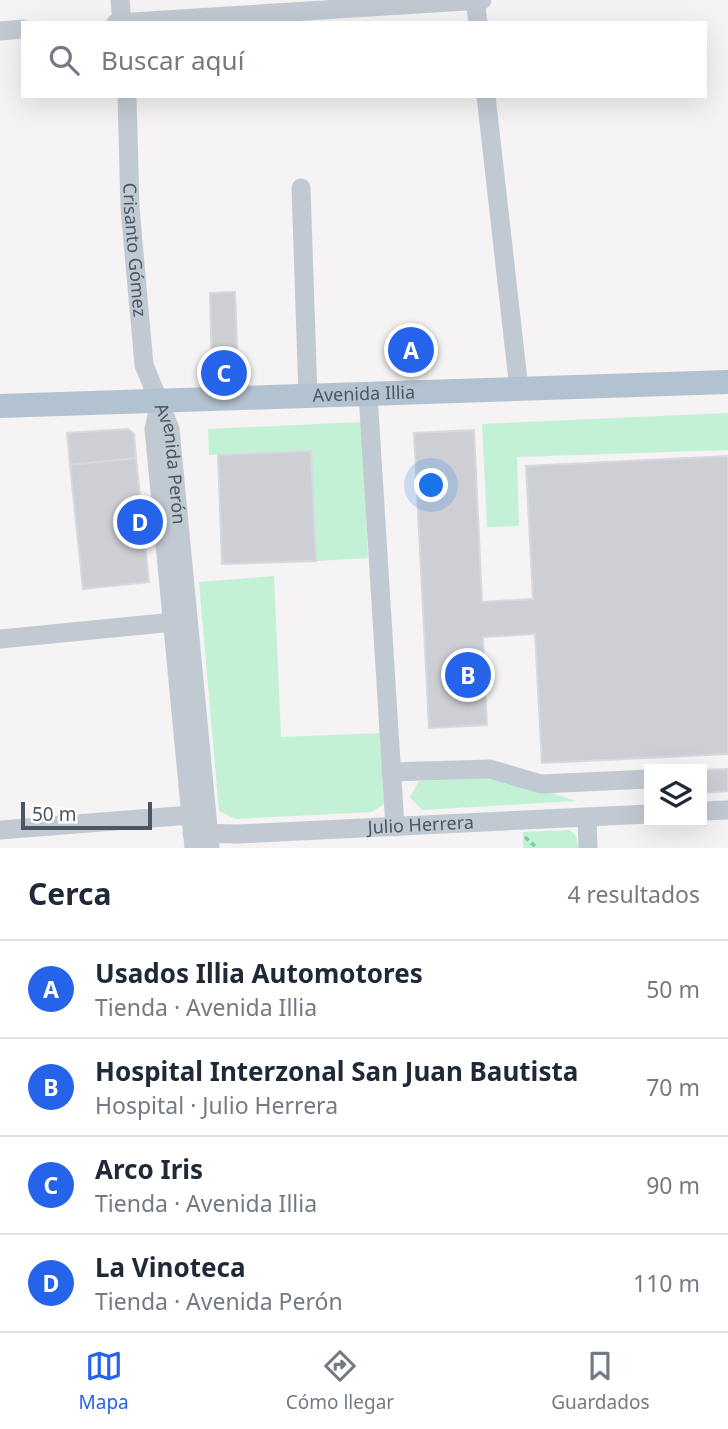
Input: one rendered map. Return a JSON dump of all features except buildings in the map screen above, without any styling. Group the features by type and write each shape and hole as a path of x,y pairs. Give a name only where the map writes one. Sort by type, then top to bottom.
{"main road":[{"name":"Avenida Illia","path":"0,406 728,382"}],"street":[{"path":"120,0 122,21"},
{"path":"475,0 478,21"},
{"path":"153,21 482,0"},
{"path":"0,31 21,29"},
{"name":"Crisanto Gómez","path":"127,98 130,208 144,365 160,401"},
{"path":"486,98 519,389"},
{"path":"301,188 308,396"},
{"path":"369,394 395,827"},
{"name":"Avenida Perón","path":"160,401 154,429 180,621 200,832"},
{"path":"0,639 180,621"},
{"path":"391,772 490,769 541,784 644,779"},
{"path":"707,811 728,810"},
{"name":"Julio Herrera","path":"0,830 200,832 237,835 644,814"},
{"path":"587,817 588,848"}],"path":[{"path":"526,838 527,848"}],"green space":[{"path":"728,413 728,450 517,457 519,526 487,527 482,424"},
{"path":"362,422 368,558 316,561 311,451 209,455 208,429"},
{"path":"274,576 281,737 380,733 384,804 372,812 236,819 219,811 199,582"},
{"path":"504,778 576,801 422,810 410,797 419,781"},
{"path":"569,830 575,835 578,848 523,848 523,832"}],"place":[{"name":"Usados Illia Automotores","path":"411,350"},
{"name":"Arco Iris","path":"224,373"},
{"name":"La Vinoteca","path":"140,522"},
{"name":"Hospital Interzonal San Juan Bautista","path":"468,675"}]}
